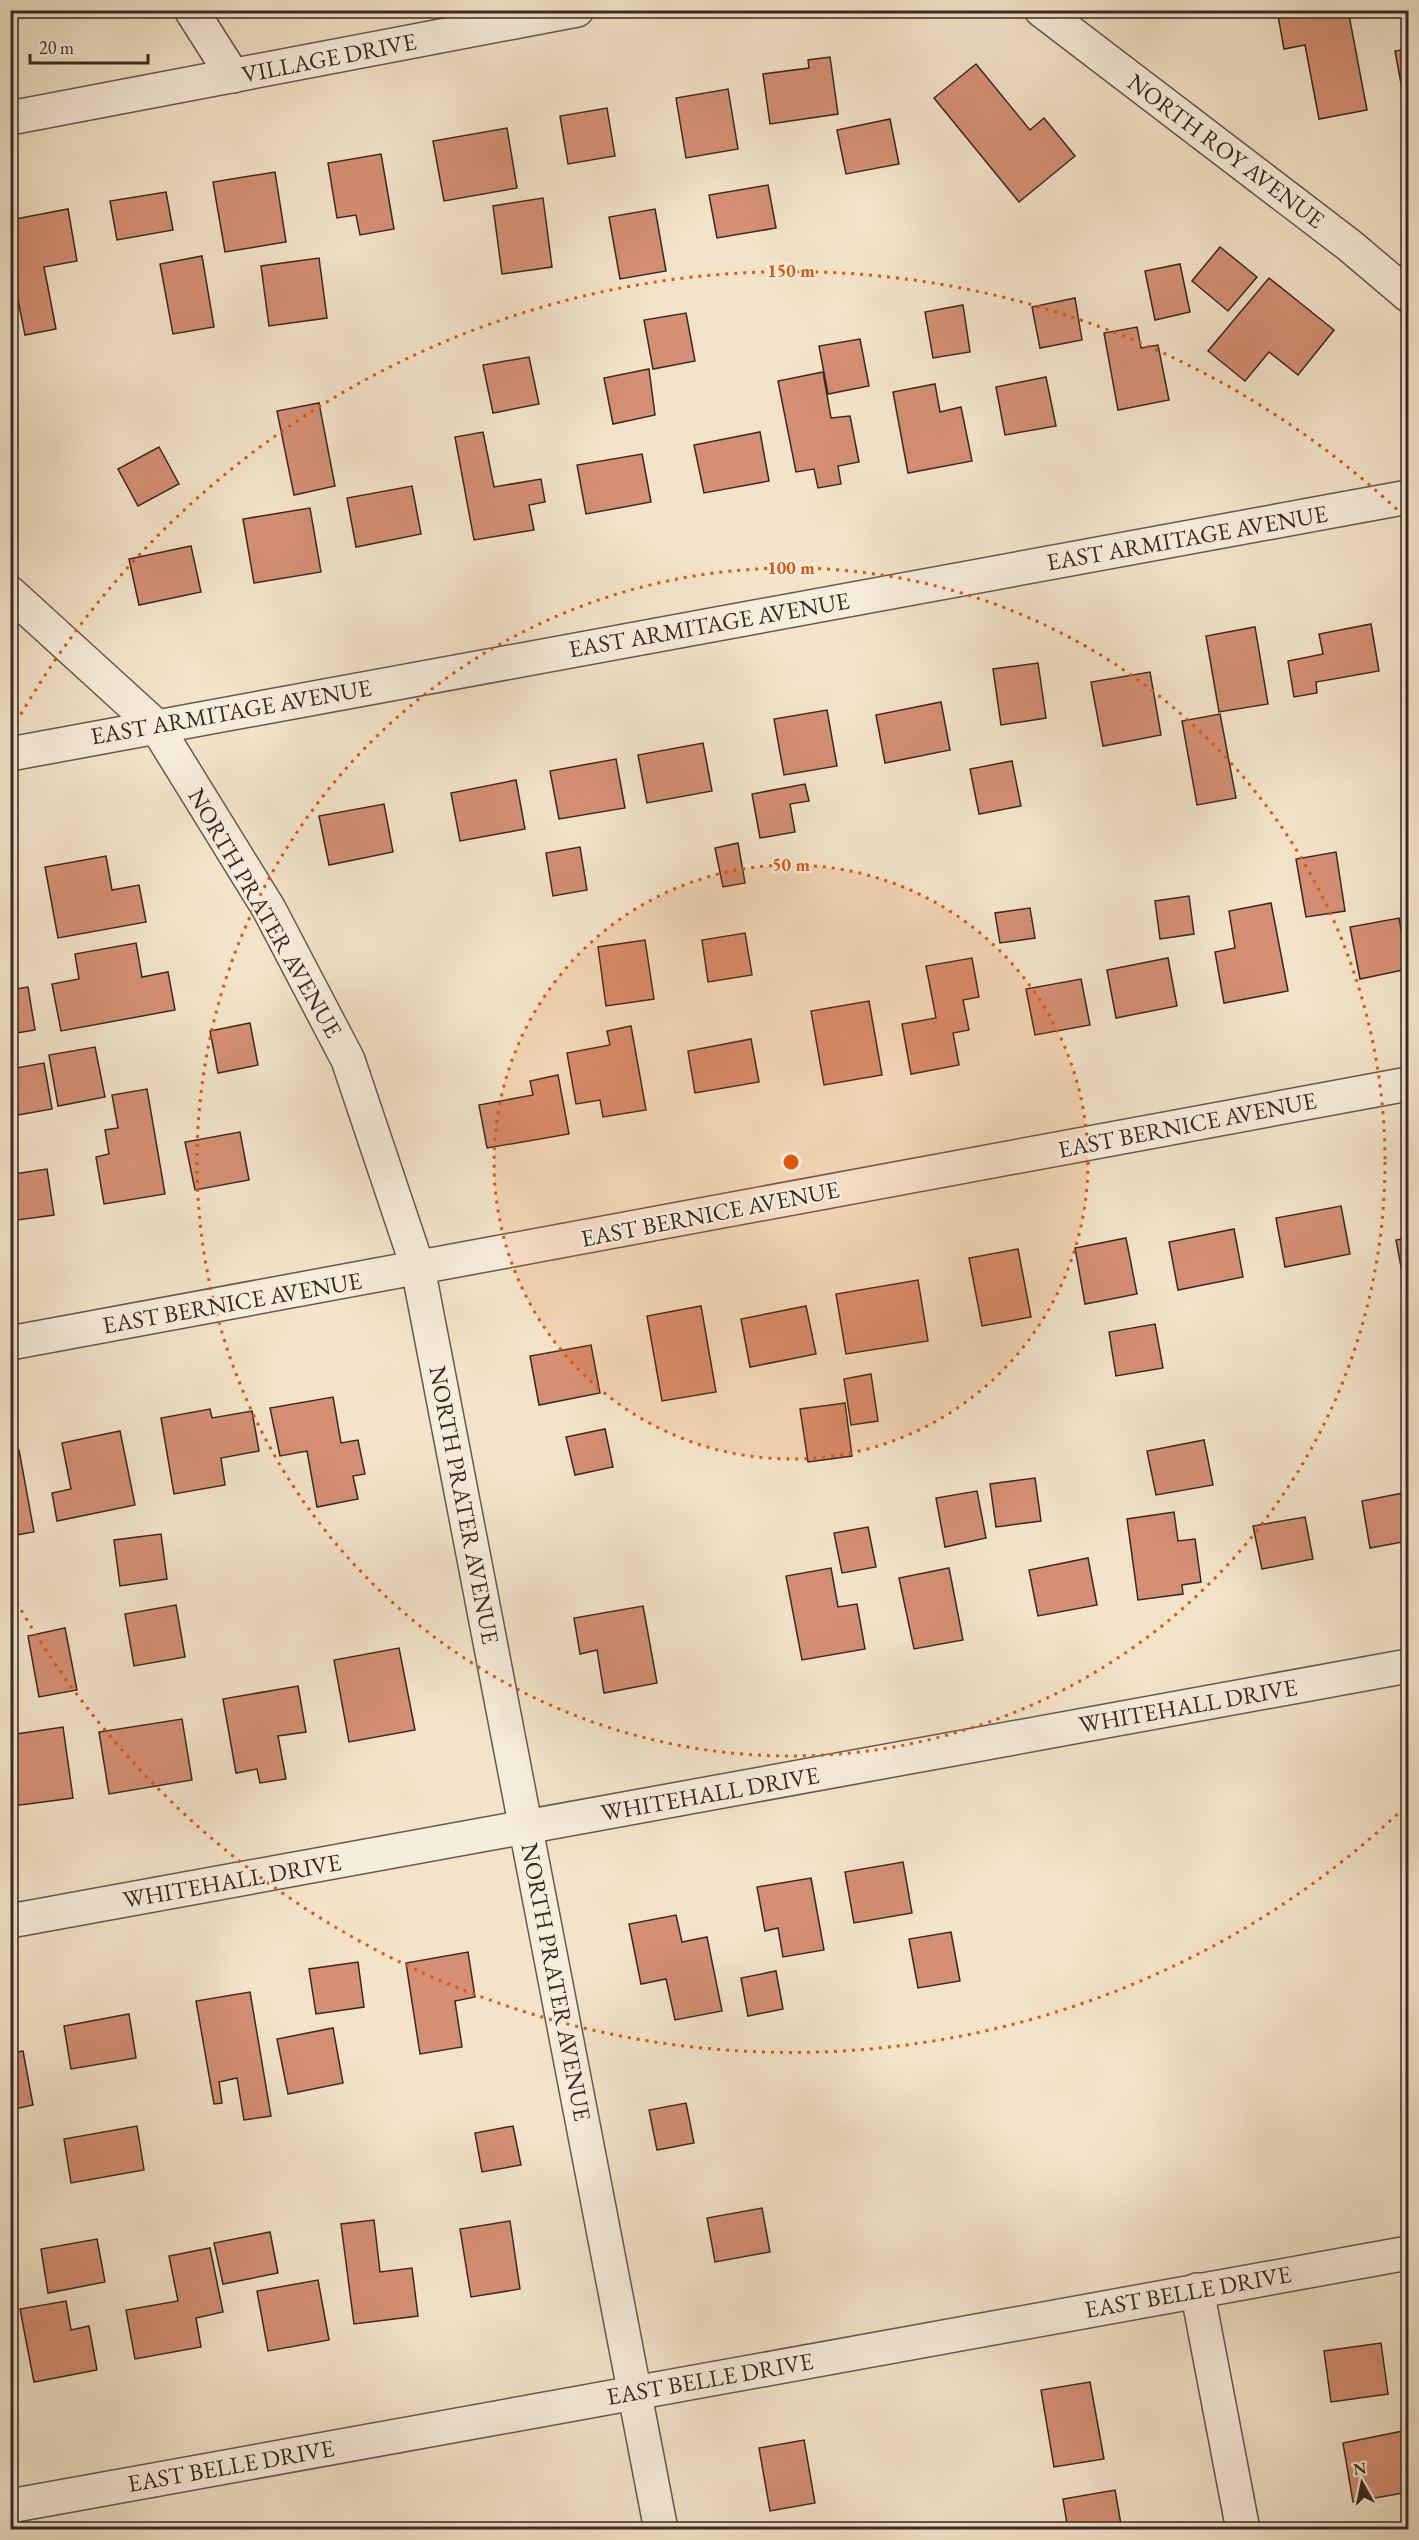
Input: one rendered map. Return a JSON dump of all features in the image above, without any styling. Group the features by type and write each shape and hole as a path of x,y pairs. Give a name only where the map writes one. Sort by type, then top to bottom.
{"street":[{"path":"191,10 234,76"},
{"name":"VILLAGE DRIVE","path":"10,118 577,10"},
{"name":"NORTH ROY AVENUE","path":"1041,10 1349,245 1408,295"},
{"name":"EAST ARMITAGE AVENUE","path":"10,754 1408,497"},
{"name":"NORTH PRATER AVENUE","path":"10,593 156,726 269,909 348,1060 418,1268 661,2529"},
{"name":"EAST BERNICE AVENUE","path":"10,1343 1408,1084"},
{"name":"WHITEHALL DRIVE","path":"10,1921 1408,1666"},
{"name":"EAST BELLE DRIVE","path":"10,2506 1408,2253"},
{"path":"1197,2290 1243,2529"}],"building":[{"path":"1277,10 1348,10 1367,110 1319,119 1305,45 1284,49"},
{"path":"1408,49 1408,93 1403,94 1395,51"},
{"path":"830,57 838,114 770,124 763,74 809,68 808,60"},
{"path":"976,64 1030,130 1044,118 1075,156 1019,202 934,98"},
{"path":"728,89 738,149 686,158 676,98"},
{"path":"607,108 615,156 568,164 560,116"},
{"path":"890,119 899,164 846,174 837,130"},
{"path":"507,128 517,188 444,201 433,141"},
{"path":"381,154 394,229 360,235 356,215 337,218 328,163"},
{"path":"275,172 286,242 225,252 213,182"},
{"path":"768,185 776,228 717,238 709,195"},
{"path":"166,192 173,230 117,240 110,201"},
{"path":"543,198 552,267 502,274 493,206"},
{"path":"68,209 77,261 44,267 56,329 25,335 10,260 10,220"},
{"path":"655,209 666,271 620,279 609,217"},
{"path":"1220,247 1257,277 1228,311 1192,281"},
{"path":"202,256 214,327 173,334 160,264"},
{"path":"319,258 327,318 269,326 261,266"},
{"path":"1180,264 1190,312 1155,320 1145,271"},
{"path":"1269,278 1334,330 1298,375 1269,352 1245,381 1208,351"},
{"path":"1075,298 1082,340 1040,348 1032,307"},
{"path":"963,305 970,352 933,358 925,312"},
{"path":"686,313 695,361 653,369 644,320"},
{"path":"1137,327 1141,348 1158,345 1169,400 1118,410 1104,333"},
{"path":"860,339 869,386 828,394 819,346"},
{"path":"529,357 539,404 493,413 483,365"},
{"path":"649,369 655,415 613,424 604,378"},
{"path":"823,372 831,418 850,416 859,462 838,466 841,484 818,488 814,469 796,472 778,381"},
{"path":"1046,377 1056,426 1005,435 996,387"},
{"path":"935,384 940,412 961,407 972,461 908,473 893,392"},
{"path":"319,403 335,486 294,495 277,411"},
{"path":"483,432 494,487 541,479 545,502 529,505 534,530 474,540 455,437"},
{"path":"760,432 769,481 704,493 694,445"},
{"path":"159,447 179,484 138,506 118,469"},
{"path":"642,454 651,502 586,514 577,465"},
{"path":"412,486 421,534 356,547 347,498"},
{"path":"310,508 321,572 254,583 243,519"},
{"path":"191,546 201,592 139,605 129,559"},
{"path":"1371,624 1379,671 1316,682 1317,693 1294,697 1288,661 1323,654 1319,634"},
{"path":"1255,627 1268,704 1219,712 1206,636"},
{"path":"1038,663 1046,718 1001,725 993,669"},
{"path":"1150,672 1161,735 1103,746 1091,682"},
{"path":"941,702 950,750 885,763 876,715"},
{"path":"827,710 837,766 784,775 774,719"},
{"path":"1220,714 1236,798 1197,805 1182,721"},
{"path":"703,743 712,791 647,803 638,755"},
{"path":"616,759 625,808 559,819 550,771"},
{"path":"1012,761 1021,806 979,814 970,769"},
{"path":"516,780 525,829 460,841 451,793"},
{"path":"805,784 809,801 790,804 795,832 760,838 752,794"},
{"path":"384,804 393,852 329,865 319,816"},
{"path":"738,843 745,883 723,887 715,848"},
{"path":"580,847 587,890 553,896 546,853"},
{"path":"1336,852 1345,911 1306,917 1296,859"},
{"path":"106,856 112,890 139,885 146,922 58,938 45,867"},
{"path":"1189,896 1194,934 1160,939 1155,901"},
{"path":"1271,903 1288,991 1224,1003 1215,952 1235,948 1229,911"},
{"path":"1030,908 1035,938 1000,943 995,913"},
{"path":"1399,918 1408,969 1360,979 1350,927"},
{"path":"745,933 752,975 708,982 702,940"},
{"path":"645,940 654,999 606,1006 598,947"},
{"path":"136,943 142,977 168,972 175,1010 61,1031 52,984 79,979 75,954"},
{"path":"972,958 979,997 963,1000 969,1030 953,1033 959,1065 911,1074 902,1024 936,1018 926,966"},
{"path":"1168,958 1177,1006 1116,1018 1107,970"},
{"path":"1081,979 1090,1025 1035,1035 1026,989"},
{"path":"28,987 35,1030 10,1034 10,990"},
{"path":"869,1001 882,1075 824,1085 811,1011"},
{"path":"250,1023 258,1065 218,1073 210,1031"},
{"path":"631,1026 646,1110 603,1117 600,1100 576,1104 567,1053 610,1045 607,1031"},
{"path":"751,1039 759,1082 695,1093 688,1051"},
{"path":"95,1047 105,1097 58,1106 49,1055"},
{"path":"44,1063 52,1109 12,1116 10,1069"},
{"path":"558,1075 569,1134 487,1148 479,1105 533,1095 530,1081"},
{"path":"147,1089 165,1194 104,1204 96,1157 109,1154 105,1130 118,1128 112,1095"},
{"path":"240,1132 249,1180 195,1190 185,1142"},
{"path":"10,1155 14,1174 47,1169 54,1215 10,1221"},
{"path":"1341,1206 1350,1254 1285,1267 1276,1218"},
{"path":"1234,1229 1243,1277 1178,1290 1169,1242"},
{"path":"1126,1238 1137,1294 1085,1304 1075,1248"},
{"path":"1408,1238 1408,1288 1405,1288 1396,1240"},
{"path":"1018,1249 1031,1317 982,1326 969,1258"},
{"path":"918,1280 928,1341 846,1354 836,1294"},
{"path":"701,1306 716,1392 662,1401 647,1316"},
{"path":"806,1306 816,1354 750,1367 741,1319"},
{"path":"1155,1324 1163,1368 1116,1376 1109,1332"},
{"path":"591,1345 600,1393 539,1405 530,1356"},
{"path":"871,1374 878,1421 851,1425 844,1379"},
{"path":"333,1397 341,1443 358,1440 365,1474 353,1476 358,1499 317,1507 307,1451 280,1456 270,1408"},
{"path":"845,1403 852,1456 808,1462 800,1409"},
{"path":"210,1409 212,1418 252,1411 259,1451 221,1458 225,1485 174,1494 161,1418"},
{"path":"605,1429 613,1467 575,1475 566,1437"},
{"path":"120,1431 135,1505 57,1521 52,1493 71,1489 62,1443"},
{"path":"1204,1440 1213,1485 1156,1495 1147,1451"},
{"path":"19,1450 34,1532 10,1536 10,1451"},
{"path":"1035,1478 1041,1521 996,1527 990,1484"},
{"path":"977,1491 986,1538 945,1547 936,1498"},
{"path":"1408,1492 1408,1541 1370,1548 1362,1501"},
{"path":"1174,1512 1178,1541 1195,1539 1201,1582 1182,1585 1183,1594 1138,1600 1127,1519"},
{"path":"1305,1517 1313,1559 1262,1569 1253,1526"},
{"path":"868,1527 876,1567 842,1573 834,1533"},
{"path":"161,1534 167,1579 120,1586 114,1540"},
{"path":"1088,1558 1097,1605 1038,1616 1029,1570"},
{"path":"831,1568 838,1607 857,1604 865,1649 802,1660 786,1576"},
{"path":"949,1568 963,1640 914,1649 899,1578"},
{"path":"176,1605 185,1657 134,1666 125,1614"},
{"path":"643,1606 657,1683 604,1693 597,1650 580,1654 574,1618"},
{"path":"65,1628 77,1690 39,1697 28,1636"},
{"path":"399,1648 415,1730 349,1742 334,1660"},
{"path":"298,1686 306,1732 278,1736 286,1779 260,1783 257,1769 236,1773 223,1699"},
{"path":"182,1719 192,1780 109,1794 99,1732"},
{"path":"63,1727 73,1798 13,1806 10,1786 10,1735"},
{"path":"903,1862 912,1913 854,1923 845,1872"},
{"path":"811,1878 824,1950 783,1957 778,1928 765,1931 757,1887"},
{"path":"676,1915 682,1942 707,1937 722,2011 675,2020 666,1979 641,1984 629,1924"},
{"path":"951,1932 960,1981 918,1988 909,1939"},
{"path":"468,1952 475,1997 455,2001 462,2047 420,2054 406,1963"},
{"path":"358,1962 364,2007 316,2014 309,1969"},
{"path":"776,1971 783,2009 748,2016 741,1978"},
{"path":"250,1992 271,2116 244,2120 237,2078 219,2082 222,2103 214,2104 196,2001"},
{"path":"129,2014 136,2058 71,2069 64,2026"},
{"path":"333,2028 343,2083 288,2094 277,2039"},
{"path":"23,2051 33,2105 10,2110 10,2053"},
{"path":"686,2103 694,2143 657,2150 649,2110"},
{"path":"137,2126 144,2170 71,2183 64,2139"},
{"path":"513,2126 521,2165 482,2172 475,2133"},
{"path":"762,2208 770,2252 715,2262 707,2218"},
{"path":"374,2220 380,2272 412,2268 418,2316 354,2324 341,2224"},
{"path":"510,2221 520,2289 471,2297 460,2229"},
{"path":"270,2232 278,2273 223,2284 214,2243"},
{"path":"97,2239 105,2282 48,2293 41,2249"},
{"path":"210,2248 223,2312 196,2318 201,2347 135,2359 126,2310 178,2301 169,2256"},
{"path":"318,2280 329,2340 268,2351 257,2291"},
{"path":"66,2301 71,2330 89,2326 97,2370 34,2382 20,2309"},
{"path":"1381,2343 1388,2394 1331,2402 1324,2351"},
{"path":"1090,2382 1104,2459 1054,2467 1041,2390"},
{"path":"1408,2430 1408,2492 1353,2502 1343,2443"},
{"path":"804,2440 815,2503 770,2511 759,2448"},
{"path":"1115,2490 1122,2530 1068,2530 1063,2499"}]}
